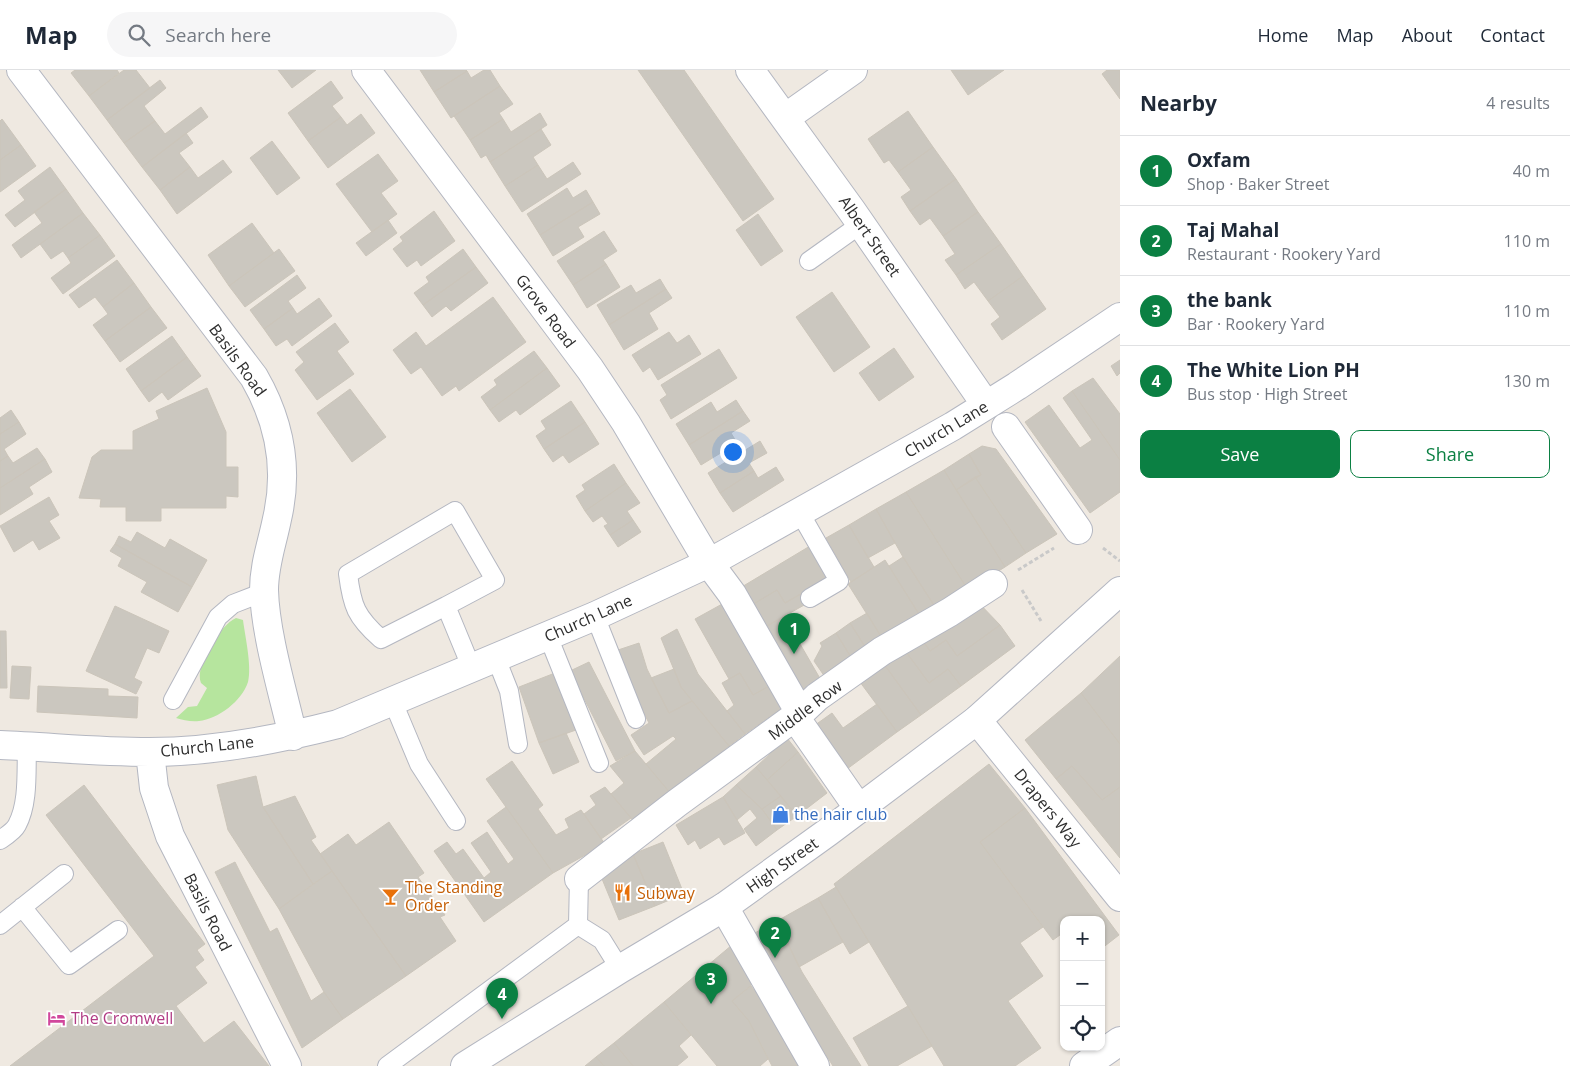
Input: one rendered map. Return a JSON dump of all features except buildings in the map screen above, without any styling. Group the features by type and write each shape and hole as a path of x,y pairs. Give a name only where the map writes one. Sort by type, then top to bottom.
{"street":[{"name":"Basils Road","path":"20,70 254,377 268,402 282,459 283,491 264,571 264,592 268,624 293,736"},
{"name":"Grove Road","path":"366,70 590,369 636,440 709,563 732,594 797,715 859,809"},
{"name":"Albert Street","path":"750,70 861,224 986,405"},
{"path":"785,118 853,70"},
{"name":"Church Lane","path":"0,745 150,752 214,748 293,736 338,724 595,616 709,563 800,513 986,405 1120,317"},
{"path":"1006,428 1078,530"},
{"name":"Middle Row","path":"579,879 677,803 797,715 817,697 882,651 950,612 1002,578"},
{"name":"High Street","path":"465,1066 620,968 724,907 977,720 1120,591"},
{"name":"Drapers Way","path":"977,720 1120,897"},
{"name":"Basils Road","path":"150,752 154,788 170,836 287,1066"},
{"path":"724,907 815,1066"},
{"path":"1084,1066 1120,1041"}],"lane":[{"path":"809,261 861,224"},
{"path":"455,511 495,580 446,606 381,639 363,623 351,598 348,574 455,511"},
{"path":"800,513 839,581 810,598"},
{"path":"173,700 218,617 233,604 264,592"},
{"path":"446,606 484,663 509,691 518,744"},
{"path":"595,616 636,719"},
{"path":"548,636 598,764"},
{"path":"393,702 420,764 456,821"},
{"path":"0,840 17,825 20,816 24,795 27,746"},
{"path":"0,925 64,874"},
{"name":"Middle Row","path":"578,925 579,879"},
{"path":"22,907 69,965 118,930"},
{"path":"387,1066 578,925 602,940 620,968"}],"path":[{"path":"1058,647 1002,578 1033,562 1078,530"}],"green space":[{"path":"236,618 243,620 248,651 249,675 245,689 235,702 214,717 196,721 176,718 188,707 197,706 207,688 201,683 200,676 205,657 216,637"}],"place":[{"name":"Oxfam","path":"794,654"},
{"name":"the hair club","path":"780,814"},
{"name":"Subway","path":"623,893"},
{"name":"The Standing Order","path":"391,896"},
{"name":"Taj Mahal","path":"775,958"},
{"name":"the bank","path":"711,1004"},
{"name":"The Cromwell","path":"57,1018"},
{"name":"The White Lion PH","path":"502,1019"}]}
